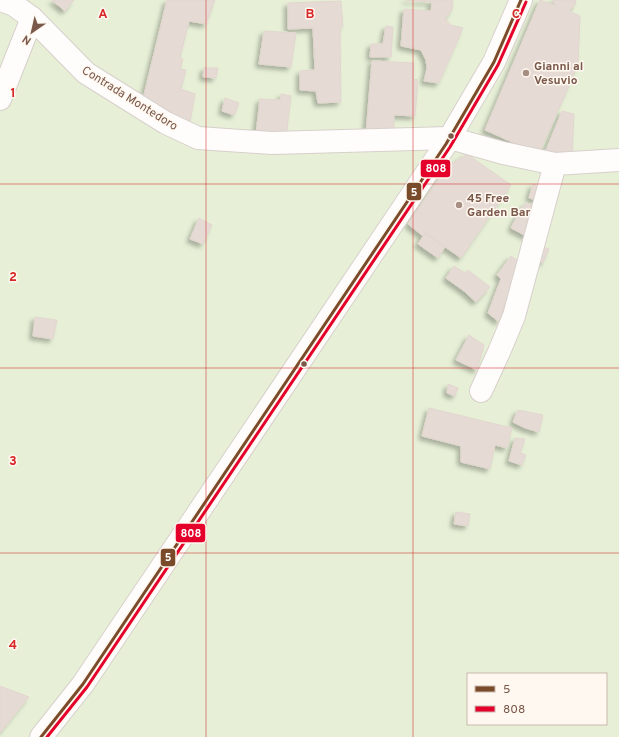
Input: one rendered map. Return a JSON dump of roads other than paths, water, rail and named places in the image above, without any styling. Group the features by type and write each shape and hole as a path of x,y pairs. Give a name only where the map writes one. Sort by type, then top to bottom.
{"street":[{"name":"Contrada Montedoro","path":"1,0 14,5 32,18 86,73 166,123 198,138 272,143 450,138 503,153 555,164 619,160"},
{"path":"41,737 83,684 450,138 494,62 521,0"},
{"path":"0,99 32,18"},
{"path":"480,391 499,352 514,316 555,164"}],"place":[{"name":"Gianni al Vesuvio","path":"526,73"},
{"name":"45 Free Garden Bar","path":"459,205"}]}
